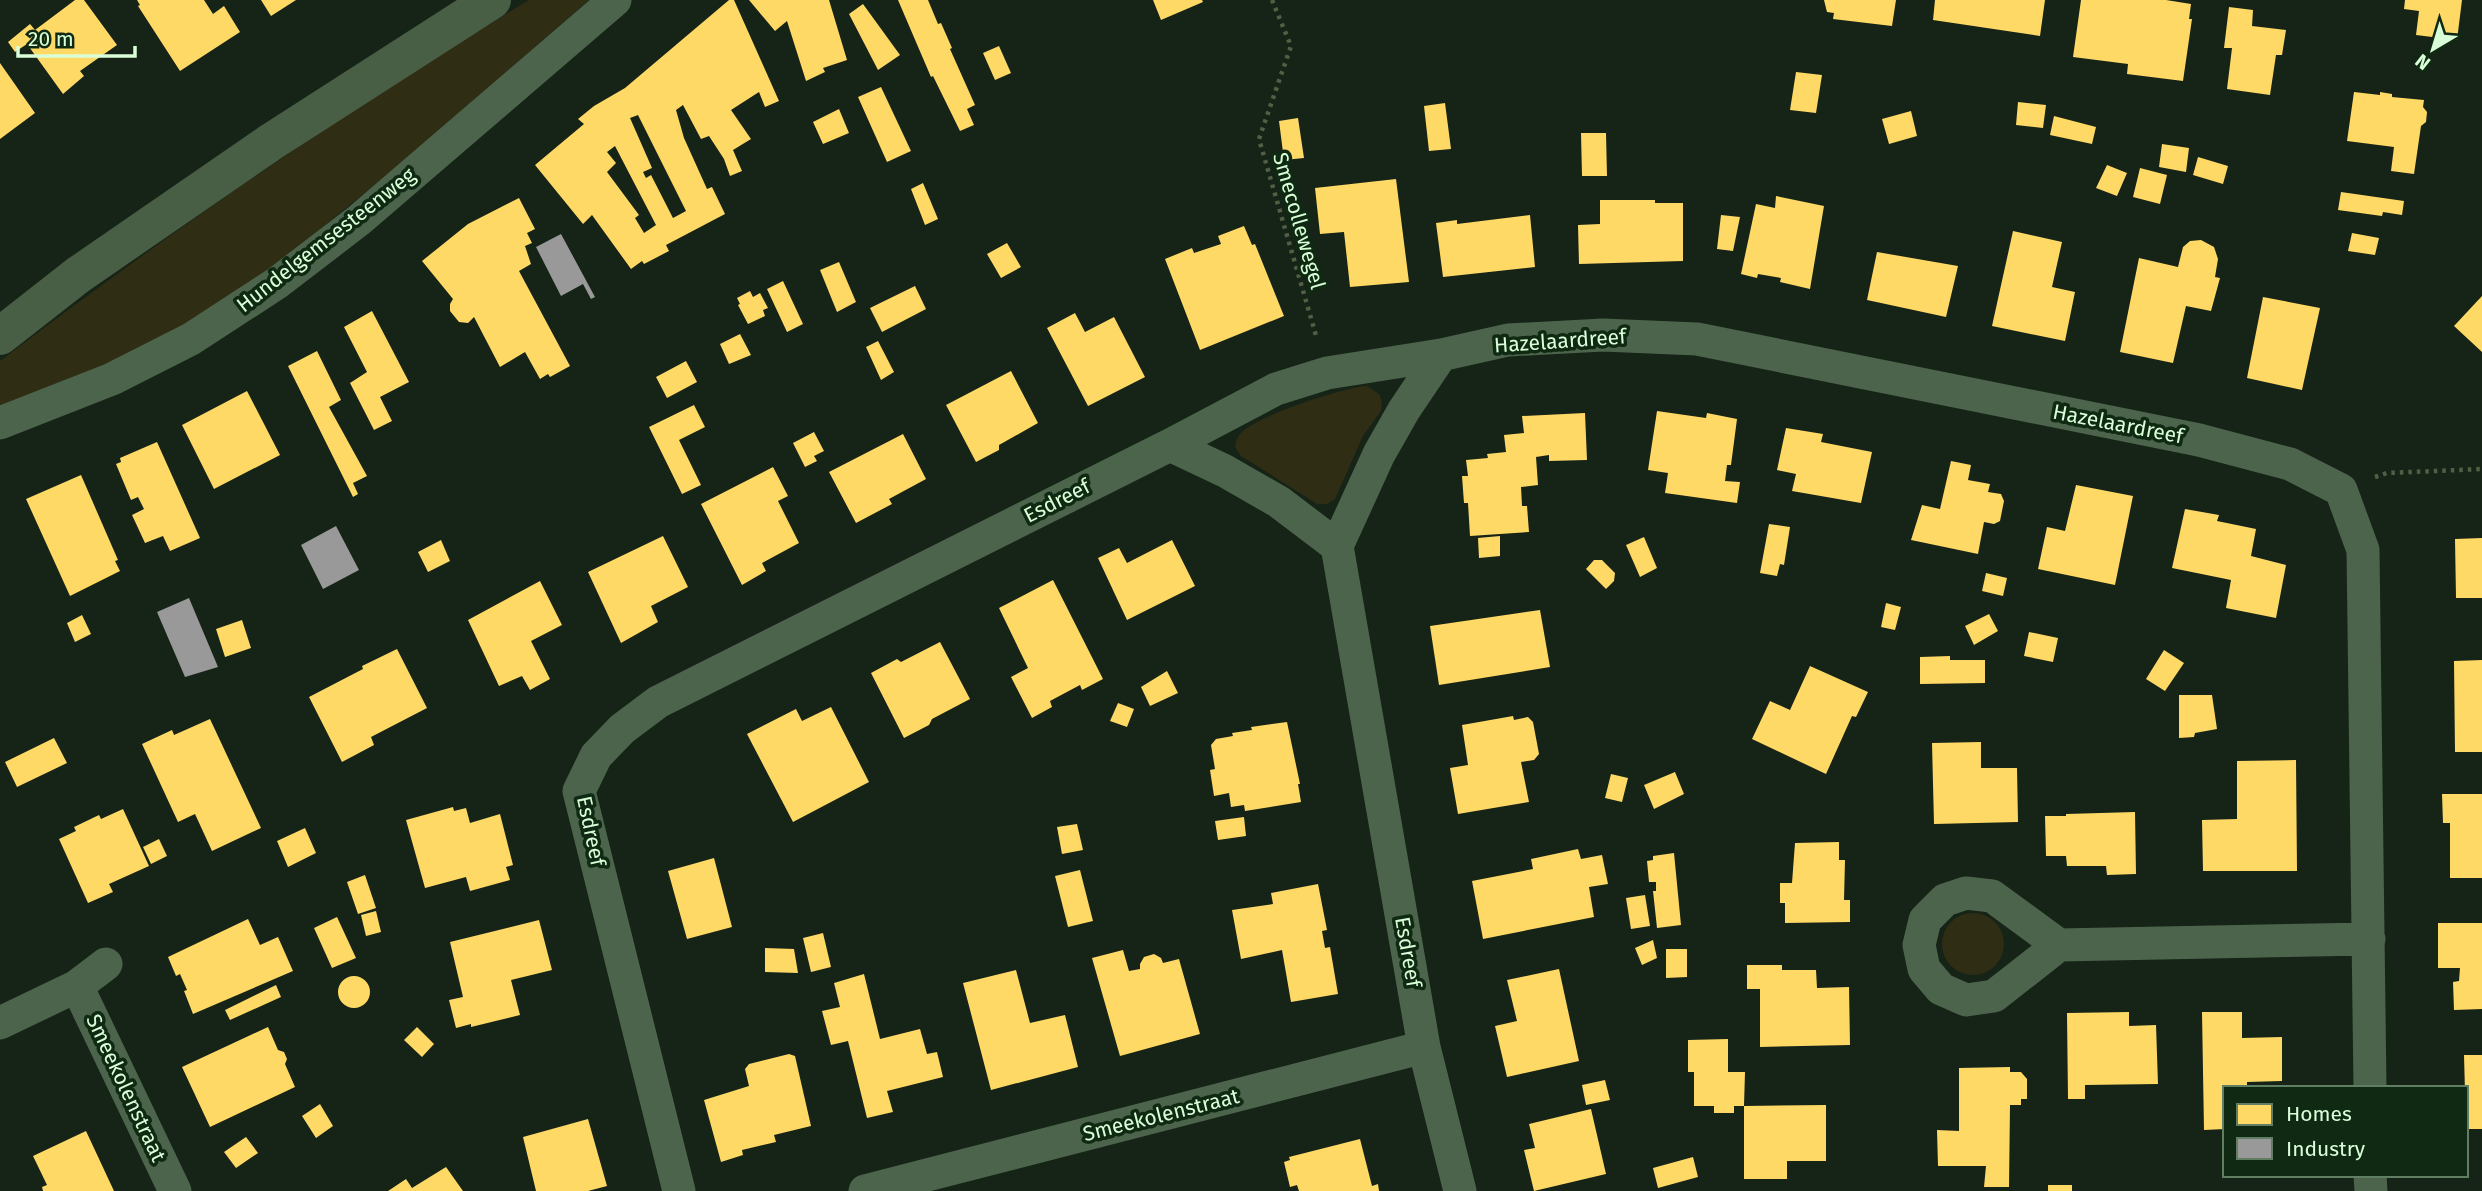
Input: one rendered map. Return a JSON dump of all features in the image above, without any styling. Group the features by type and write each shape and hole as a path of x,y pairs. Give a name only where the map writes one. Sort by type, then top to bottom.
{"main road":[{"path":"0,336 78,275 271,142 492,0"}],"street":[{"name":"Hundelgemsesteenweg","path":"0,423 112,379 191,340 277,283 359,220 615,0"},
{"name":"Hazelaardreef","path":"1170,445 1276,389 1327,373 1441,355 1508,341 1603,335 1697,340 2199,440 2290,464 2341,490"},
{"path":"1170,445 1225,471 1279,502 1337,546 1379,454 1404,410 1441,355"},
{"name":"Esdreef","path":"679,1191 579,792 596,756 622,729 657,702 1170,445"},
{"path":"2341,490 2363,550 2370,1086"},
{"name":"Esdreef","path":"1337,546 1424,1047 1460,1191"},
{"path":"2059,945 2369,939"},
{"path":"0,1023 77,986 106,964"},
{"name":"Smeekolenstraat","path":"77,986 175,1191"},
{"name":"Smeekolenstraat","path":"865,1191 899,1187 1424,1047"}],"path":[{"name":"Smecollewegel","path":"1272,0 1291,47 1259,139 1327,373"},
{"path":"2341,490 2387,473 2482,469"}],"shaded area":[{"path":"529,0 589,0 387,175 262,276 194,320 124,356 0,410 0,361 260,173"},
{"path":"1367,386 1379,394 1382,401 1381,411 1363,436 1335,499 1327,504 1317,504 1241,456 1235,447 1242,432 1265,418 1321,397"},
{"path":"1967,913 1979,913 1995,922 2002,932 2002,956 1995,966 1979,975 1967,975 1956,970 1947,961 1942,950 1942,938 1947,927 1956,918"}],"building: Homes":[{"path":"75,0 84,0 117,45 80,71 84,76 63,94 27,44 15,52 8,42 30,24 35,30"},
{"path":"137,0 204,0 213,14 224,6 240,32 180,71 138,6 140,5"},
{"path":"261,0 296,0 271,16"},
{"path":"729,0 734,0 779,101 765,107 759,92 731,110 751,139 733,150 742,171 730,176 724,159 709,136 701,139 683,105 676,110 684,138 707,189 712,187 725,214 666,245 669,251 644,264 642,261 631,269 592,215 583,224 535,165 584,124 578,119 625,88","holes":["638,115 686,211 673,218 651,175 646,178 643,172 652,168 630,118","615,146 656,225 644,233 635,218 639,215 607,172 616,163 607,152"]},
{"path":"749,0 829,0 847,60 823,68 825,72 806,81 787,21 775,31"},
{"path":"898,0 928,0 938,24 941,23 975,105 967,109 974,125 960,131 933,76 931,77"},
{"path":"1153,0 1202,0 1203,2 1161,20"},
{"path":"1824,0 1896,0 1892,26 1833,19 1834,13 1827,12"},
{"path":"1935,0 2045,0 2040,36 1933,20"},
{"path":"2081,0 2166,0 2191,4 2189,19 2192,19 2183,81 2127,74 2128,64 2073,57"},
{"path":"2405,0 2462,0 2457,40 2416,35 2419,11 2404,9"},
{"path":"863,4 900,55 878,70 849,14"},
{"path":"2229,7 2253,10 2252,26 2286,30 2282,55 2276,55 2270,95 2227,89 2232,48 2224,48"},
{"path":"999,46 1011,73 995,80 983,53"},
{"path":"0,63 35,113 0,139"},
{"path":"1796,72 1822,75 1816,113 1790,110"},
{"path":"881,87 911,151 887,162 858,97"},
{"path":"2354,92 2380,95 2380,92 2392,94 2392,97 2424,100 2426,122 2421,126 2414,174 2391,171 2394,147 2347,141"},
{"path":"2018,102 2046,105 2043,128 2016,125"},
{"path":"1445,103 1451,149 1429,151 1424,106"},
{"path":"839,109 849,133 823,144 813,122"},
{"path":"1911,111 1917,136 1889,144 1882,119"},
{"path":"2054,116 2096,127 2092,144 2050,135"},
{"path":"1298,118 1304,158 1284,160 1279,121"},
{"path":"1581,133 1606,133 1607,176 1582,176"},
{"path":"2162,144 2189,148 2186,172 2159,167"},
{"path":"2198,157 2228,166 2223,184 2193,175"},
{"path":"2107,165 2127,173 2117,196 2096,188"},
{"path":"2140,168 2167,175 2160,204 2133,197"},
{"path":"1396,179 1409,282 1350,287 1344,232 1320,234 1315,188"},
{"path":"923,183 938,219 925,225 911,189"},
{"path":"2341,192 2404,201 2402,215 2383,212 2382,216 2338,210"},
{"path":"1776,196 1824,206 1810,289 1780,282 1781,278 1758,274 1757,278 1741,274 1756,204 1775,208"},
{"path":"519,198 535,229 527,233 532,243 525,246 531,264 519,271 570,366 550,377 548,374 540,379 525,352 500,367 474,317 468,323 459,322 450,311 453,299 422,261 468,224"},
{"path":"1600,200 1683,203 1683,261 1579,264 1578,225 1600,224"},
{"path":"1530,215 1535,267 1443,277 1436,223 1457,220 1457,224"},
{"path":"1721,215 1740,217 1733,251 1717,249"},
{"path":"1244,226 1252,245 1255,244 1284,316 1200,350 1165,259 1192,248 1194,253 1221,244 1218,236"},
{"path":"2013,231 2062,242 2052,287 2075,292 2065,341 1992,326"},
{"path":"2352,233 2379,238 2375,255 2348,251"},
{"path":"2201,240 2214,247 2218,259 2215,277 2220,278 2211,311 2186,306 2173,363 2120,352 2139,258 2178,267 2183,247 2190,241"},
{"path":"1007,243 1021,267 1001,278 987,254"},
{"path":"1877,252 1958,266 1946,317 1867,300"},
{"path":"839,262 856,302 837,312 820,270"},
{"path":"783,281 803,324 787,332 767,289"},
{"path":"915,286 926,309 882,332 870,308"},
{"path":"750,291 753,297 760,293 768,308 763,310 765,316 748,324 737,298"},
{"path":"2482,296 2482,352 2454,326"},
{"path":"2263,297 2320,308 2302,390 2247,378"},
{"path":"372,311 409,382 380,397 392,421 374,430 350,383 367,372 344,327"},
{"path":"1075,313 1085,332 1114,317 1145,377 1088,406 1047,328"},
{"path":"740,334 751,355 729,364 720,344"},
{"path":"878,341 894,372 881,380 866,347"},
{"path":"317,351 341,400 329,407 367,476 353,483 358,494 353,497 288,366"},
{"path":"686,361 697,382 667,398 656,377"},
{"path":"1011,371 1038,423 999,445 999,450 976,462 946,405"},
{"path":"247,391 280,455 214,489 182,425"},
{"path":"694,405 705,427 679,440 701,485 682,494 649,427"},
{"path":"1657,411 1706,418 1707,413 1737,419 1731,465 1727,465 1725,481 1740,482 1737,503 1665,493 1668,473 1648,470"},
{"path":"1585,413 1587,460 1549,461 1549,455 1536,457 1538,485 1521,487 1522,506 1527,506 1529,532 1470,536 1468,503 1464,503 1462,476 1468,476 1466,460 1488,458 1487,454 1506,452 1504,435 1524,433 1522,416"},
{"path":"1786,428 1823,434 1821,442 1872,452 1861,503 1792,491 1796,474 1777,470"},
{"path":"814,432 824,451 814,456 817,461 805,467 793,443"},
{"path":"903,434 926,479 889,499 892,504 856,523 829,472"},
{"path":"157,442 200,538 170,551 163,536 145,543 132,515 144,509 138,497 131,500 116,464 121,462 120,458"},
{"path":"1951,461 1971,465 1968,480 1990,484 1988,492 2001,494 2004,501 2000,521 1994,524 1984,522 1978,554 1911,540 1922,505 1940,509"},
{"path":"773,467 788,496 778,501 799,543 762,563 766,571 742,585 701,504"},
{"path":"81,475 118,560 115,561 120,571 70,596 26,499"},
{"path":"2076,485 2133,496 2115,585 2038,569 2047,527 2065,531"},
{"path":"2185,509 2219,515 2217,521 2256,529 2251,556 2286,565 2276,618 2226,608 2231,580 2172,568"},
{"path":"1769,524 1790,527 1784,565 1780,564 1777,576 1760,573"},
{"path":"663,536 688,587 651,606 658,622 621,643 588,572"},
{"path":"1500,536 1500,556 1479,558 1478,538"},
{"path":"1644,537 1657,568 1640,577 1626,545"},
{"path":"2482,538 2482,598 2456,598 2455,539"},
{"path":"441,540 450,561 428,572 418,552"},
{"path":"1172,540 1195,586 1127,620 1098,558 1119,548 1127,563"},
{"path":"1594,560 1602,560 1615,573 1614,581 1606,589 1586,569"},
{"path":"1986,573 2007,578 2003,596 1982,591"},
{"path":"1053,580 1103,679 1082,690 1080,685 1050,701 1052,707 1032,718 1011,677 1028,668 999,608"},
{"path":"540,581 562,625 531,641 550,679 530,690 522,676 499,686 468,620"},
{"path":"1886,603 1901,607 1895,630 1881,627"},
{"path":"1540,610 1550,667 1439,685 1430,626"},
{"path":"1989,614 1998,631 1974,645 1965,626"},
{"path":"82,615 91,634 75,642 67,623"},
{"path":"242,620 251,648 225,657 216,629"},
{"path":"2029,632 2058,638 2053,662 2024,656"},
{"path":"940,642 970,699 932,719 929,725 904,738 871,673 897,659 901,662"},
{"path":"397,649 427,708 371,737 374,745 342,762 309,697"},
{"path":"2164,650 2184,663 2165,691 2146,679"},
{"path":"1950,656 1950,660 1985,660 1985,683 1920,684 1920,657"},
{"path":"2482,660 2482,752 2455,752 2454,661"},
{"path":"1810,666 1868,692 1856,717 1852,716 1826,774 1752,739 1770,701 1790,710"},
{"path":"1167,671 1178,693 1150,706 1141,687"},
{"path":"2179,695 2212,695 2217,729 2195,733 2194,737 2179,738"},
{"path":"1118,703 1134,709 1127,727 1110,721"},
{"path":"831,707 869,782 793,822 747,734 796,709 802,721"},
{"path":"1513,716 1514,720 1528,717 1533,722 1539,754 1534,760 1521,762 1529,802 1458,814 1450,768 1468,765 1462,725"},
{"path":"210,719 261,828 212,851 195,814 178,822 142,744 172,730 174,735"},
{"path":"1287,722 1300,784 1301,802 1245,811 1244,805 1231,807 1229,793 1214,796 1210,770 1215,769 1211,745 1216,739 1252,730 1251,727"},
{"path":"54,738 67,763 17,787 5,762"},
{"path":"1981,742 1981,768 2017,768 2018,822 1934,824 1932,743"},
{"path":"2296,760 2297,871 2203,871 2202,820 2237,819 2237,761"},
{"path":"1675,772 1684,794 1654,809 1644,785"},
{"path":"1611,774 1628,778 1622,802 1605,798"},
{"path":"2442,794 2482,794 2482,878 2450,878 2450,823 2443,823"},
{"path":"453,807 454,811 466,808 470,823 500,814 513,865 506,867 510,880 470,891 466,877 425,888 406,820"},
{"path":"123,809 149,866 109,884 113,892 88,903 59,839 76,831 74,827 99,815 101,819"},
{"path":"2135,812 2136,874 2107,875 2106,866 2067,866 2066,856 2046,856 2045,816"},
{"path":"1244,817 1246,836 1218,840 1215,821"},
{"path":"1077,824 1083,850 1062,854 1057,827"},
{"path":"305,828 316,853 288,867 277,841"},
{"path":"159,839 167,856 151,864 143,847"},
{"path":"1839,842 1839,860 1845,860 1844,900 1850,900 1850,922 1785,923 1785,903 1780,903 1780,883 1792,883 1795,843"},
{"path":"1578,849 1581,859 1602,855 1608,884 1589,887 1594,917 1483,939 1472,881 1533,869 1531,859"},
{"path":"1674,853 1681,925 1657,928 1653,891 1656,891 1656,882 1649,882 1647,861 1653,860 1653,856"},
{"path":"714,858 732,927 687,939 668,871"},
{"path":"1080,870 1093,921 1068,927 1055,876"},
{"path":"365,875 376,908 358,914 347,882"},
{"path":"1318,884 1327,930 1322,931 1325,948 1330,947 1338,994 1291,1002 1282,950 1241,959 1232,910 1273,904 1271,893"},
{"path":"1645,895 1650,926 1631,929 1626,898"},
{"path":"376,911 381,932 366,936 361,915"},
{"path":"337,917 356,958 332,968 314,928"},
{"path":"248,919 260,945 278,937 293,971 193,1014 180,974 176,976 168,957"},
{"path":"539,920 552,970 511,980 520,1015 456,1028 449,1000 463,997 450,942"},
{"path":"2438,923 2482,923 2482,1009 2454,1010 2453,982 2459,981 2460,968 2438,968"},
{"path":"823,933 831,967 811,972 803,938"},
{"path":"1653,940 1657,958 1642,965 1635,948"},
{"path":"765,948 794,949 798,973 765,972"},
{"path":"1666,949 1687,949 1687,977 1666,978"},
{"path":"1123,950 1129,971 1140,969 1144,957 1154,954 1161,958 1163,963 1179,959 1200,1034 1120,1056 1092,958"},
{"path":"1747,965 1782,965 1782,970 1816,970 1817,988 1849,987 1850,1045 1760,1047 1760,989 1747,989"},
{"path":"1559,969 1579,1061 1507,1077 1495,1026 1517,1021 1507,980"},
{"path":"1016,970 1030,1023 1065,1015 1078,1067 991,1090 963,983"},
{"path":"864,974 880,1039 920,1029 927,1054 937,1052 943,1077 887,1091 893,1112 867,1118 848,1041 831,1045 822,1011 840,1007 834,983"},
{"path":"354,976 365,981 370,992 365,1003 354,1008 343,1003 338,992 343,981"},
{"path":"276,985 281,997 230,1020 225,1010"},
{"path":"2129,1012 2129,1026 2156,1025 2158,1084 2085,1085 2085,1099 2068,1099 2067,1013"},
{"path":"2202,1012 2242,1012 2242,1038 2282,1037 2282,1081 2223,1086 2223,1129 2204,1130"},
{"path":"268,1027 278,1050 284,1052 287,1059 285,1064 295,1087 210,1127 182,1067"},
{"path":"417,1027 434,1044 422,1057 404,1040"},
{"path":"1728,1039 1728,1072 1745,1072 1744,1106 1734,1106 1734,1113 1714,1113 1714,1106 1694,1106 1694,1072 1688,1072 1688,1040"},
{"path":"789,1054 795,1056 811,1126 774,1135 776,1142 742,1150 743,1155 721,1162 704,1100 749,1086 745,1069 749,1064"},
{"path":"2464,1055 2482,1055 2482,1129 2468,1129 2468,1086 2465,1086"},
{"path":"2010,1067 2010,1072 2021,1072 2027,1079 2027,1099 2021,1099 2021,1105 2010,1105 2009,1187 1984,1187 1986,1166 1938,1166 1937,1130 1959,1131 1959,1068"},
{"path":"1605,1080 1610,1100 1586,1105 1582,1085"},
{"path":"320,1104 333,1126 316,1138 302,1116"},
{"path":"1826,1105 1826,1161 1787,1161 1787,1179 1744,1179 1744,1106"},
{"path":"1591,1109 1606,1174 1534,1191 1524,1150 1535,1148 1529,1124"},
{"path":"588,1119 607,1186 588,1191 536,1191 523,1137"},
{"path":"86,1131 114,1191 43,1191 42,1187 47,1185 33,1156"},
{"path":"246,1137 258,1153 236,1168 224,1152"},
{"path":"1360,1139 1372,1186 1378,1184 1379,1191 1299,1191 1297,1185 1290,1187 1284,1162 1290,1160 1289,1157"},
{"path":"1693,1157 1698,1177 1658,1188 1653,1168"},
{"path":"446,1167 463,1191 388,1191 406,1179 412,1188"},
{"path":"2048,1185 2072,1185 2072,1191 2048,1191"}],"building: Industry":[{"path":"561,234 595,297 591,299 583,284 561,296 536,247"},
{"path":"336,526 359,570 323,589 301,545"},
{"path":"189,598 218,667 185,677 157,612"}]}
